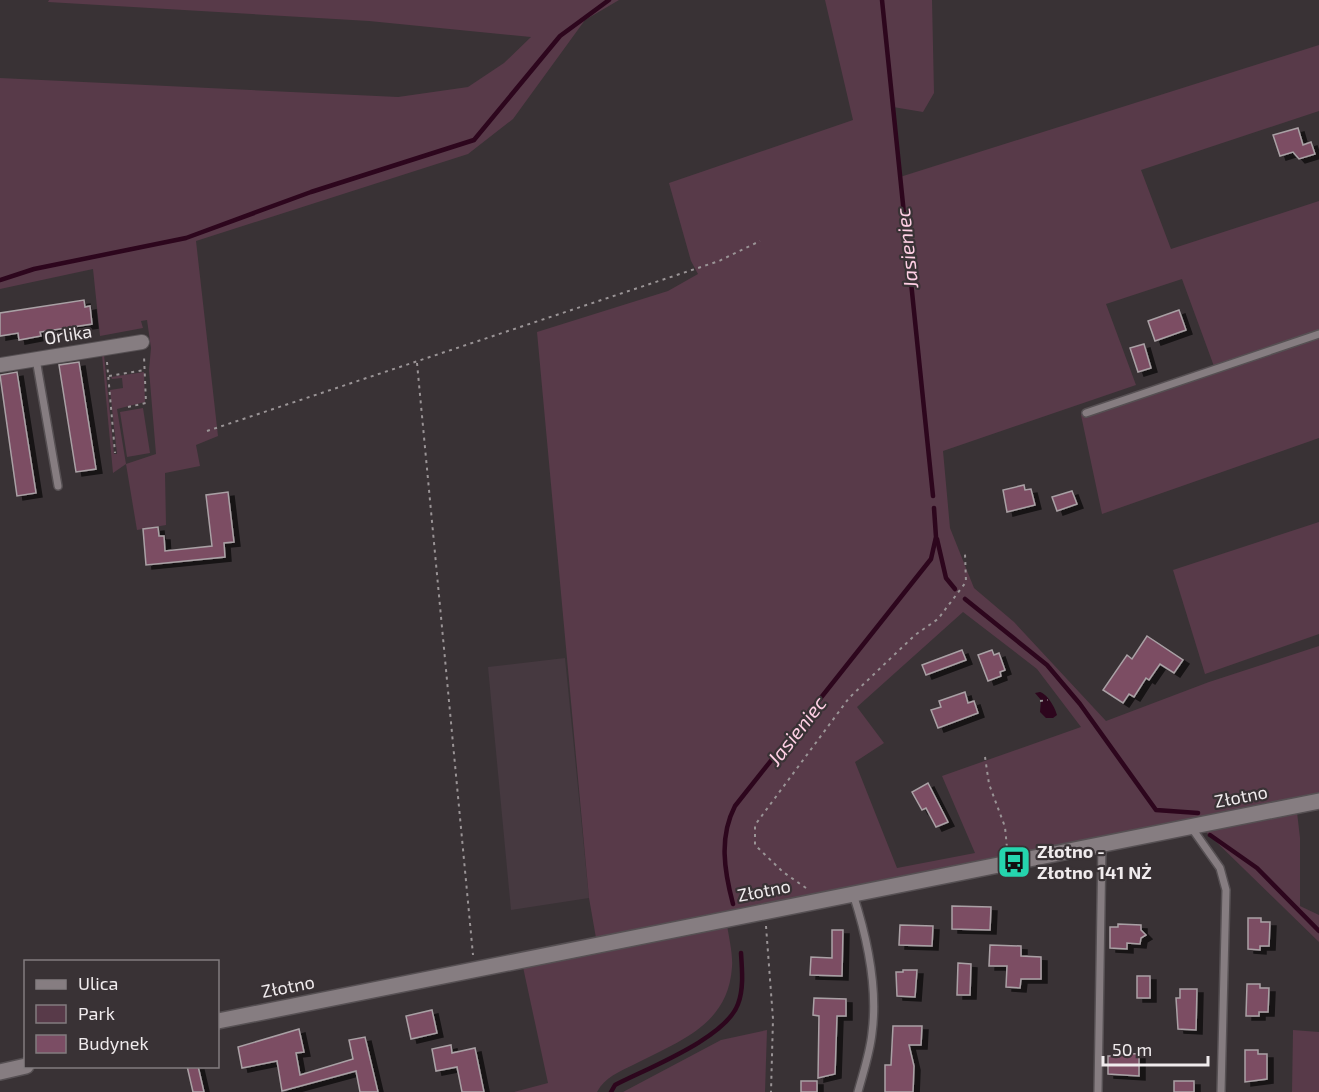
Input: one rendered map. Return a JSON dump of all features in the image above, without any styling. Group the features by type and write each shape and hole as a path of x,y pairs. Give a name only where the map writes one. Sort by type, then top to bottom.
{"street":[{"name":"Orlika","path":"0,365 141,342"},
{"name":"Złotno","path":"219,1021 1319,801"},
{"path":"0,1072 24,1066"}],"lane":[{"path":"1086,413 1319,334"},
{"path":"36,359 58,486"},
{"path":"1191,826 1220,868 1226,890 1221,1092"},
{"path":"1098,1092 1102,844"},
{"path":"853,894 872,978 873,999 872,1032 858,1092"}],"path":[{"path":"207,431 719,261 760,241"},
{"path":"128,407 146,403 141,342"},
{"path":"105,348 115,453"},
{"path":"417,363 474,969"},
{"path":"109,376 145,370"},
{"path":"819,900 755,845 755,825 849,698 945,610 966,582 965,554"},
{"path":"1040,701 1048,700"},
{"path":"985,757 989,784 1005,827 1009,863"},
{"path":"764,911 770,949 771,1092"}],"shaded area":[{"path":"565,658 589,898 511,910 488,667"},
{"path":"1040,692 1048,698 1054,708 1057,715 1053,718 1046,718 1040,712 1041,700 1035,693"}],"green space":[{"path":"49,0 619,0 585,20 513,119 468,154 196,241 218,436 196,445 200,466 165,473 166,525 137,530 126,464 156,454 149,370 151,348 147,320 141,321 143,328 100,336 93,269 0,289 0,78 398,97 468,87 504,63 531,37 369,21 48,2"},
{"path":"825,0 932,0 934,93 923,112 893,107 900,177 1319,45 1319,111 1141,170 1171,249 1319,201 1319,438 1102,514 1081,415 1215,369 1182,279 1106,304 1136,385 943,451 950,528 974,588 1014,622 1106,721 1209,682 1319,646 1319,796 596,938 589,898 537,332 668,291 698,274 691,261 669,183 853,120","holes":["963,612 1037,669 1081,727 942,776 975,853 897,868 855,762 884,743 857,707"]},
{"path":"102,355 104,355 114,454 117,454 110,390 123,388 122,378 112,379 111,377 144,372 145,402 117,409 126,464 113,473"},
{"path":"143,408 150,453 127,457 120,412"},
{"path":"1319,522 1319,634 1205,674 1173,570"},
{"path":"1297,812 1300,838 1300,906 1319,915 1319,942 1204,830"},
{"path":"727,925 732,962 728,987 721,1004 711,1018 698,1029 613,1076 604,1082 597,1092 514,1092 548,1083 523,967"},
{"path":"767,1030 765,1092 623,1092 721,1040"},
{"path":"1293,1030 1319,1032 1319,1092 1292,1092"}],"building":[{"path":"1298,128 1303,145 1311,142 1315,154 1299,159 1293,152 1280,156 1273,135"},
{"path":"84,300 85,307 90,306 92,324 40,332 41,336 19,340 18,333 0,336 0,313"},
{"path":"1179,310 1186,330 1155,341 1148,321"},
{"path":"1144,344 1151,368 1138,372 1130,348"},
{"path":"79,362 96,469 76,472 59,365"},
{"path":"17,372 36,493 17,496 0,375"},
{"path":"1024,485 1025,490 1031,489 1035,505 1007,512 1003,490"},
{"path":"1072,491 1077,504 1057,511 1052,497"},
{"path":"228,492 234,542 224,543 225,557 146,565 143,529 158,527 159,536 164,536 165,551 212,546 206,495"},
{"path":"1147,636 1183,660 1174,673 1160,664 1149,680 1146,678 1134,697 1129,694 1123,703 1103,690 1127,655 1132,659"},
{"path":"962,650 966,660 926,675 922,665"},
{"path":"992,650 994,655 999,653 1005,670 1000,672 1001,676 988,681 978,655"},
{"path":"965,692 968,703 974,701 978,713 938,728 931,710 941,707 939,701"},
{"path":"928,783 948,822 936,827 926,808 922,810 912,792"},
{"path":"952,906 991,907 990,930 952,929"},
{"path":"1248,918 1261,918 1261,922 1270,922 1269,946 1260,946 1260,950 1248,949"},
{"path":"1118,924 1141,925 1141,930 1146,935 1141,938 1140,944 1127,943 1127,949 1110,948 1110,927 1118,927"},
{"path":"900,925 933,926 932,946 899,945"},
{"path":"832,930 843,930 842,976 810,975 811,957 832,958"},
{"path":"990,945 1021,946 1021,956 1041,957 1041,979 1021,979 1020,988 1006,987 1007,966 989,966"},
{"path":"958,963 971,964 970,995 957,995"},
{"path":"903,970 917,970 915,997 897,996 896,972 903,972"},
{"path":"1137,976 1150,976 1150,998 1137,998"},
{"path":"1247,984 1260,984 1260,988 1269,988 1268,1012 1259,1012 1259,1016 1246,1016"},
{"path":"1180,989 1197,989 1196,1030 1178,1029 1176,998 1180,998"},
{"path":"814,998 846,999 846,1016 837,1016 835,1074 818,1078 819,1016 813,1015"},
{"path":"432,1010 437,1033 411,1039 406,1016"},
{"path":"893,1026 922,1026 921,1045 909,1045 914,1066 913,1092 885,1092 885,1065 891,1065"},
{"path":"299,1029 304,1052 296,1053 300,1075 353,1059 349,1040 365,1037 378,1092 360,1092 356,1071 282,1091 277,1061 242,1068 238,1047"},
{"path":"451,1045 452,1053 475,1048 484,1092 462,1092 457,1067 436,1071 432,1049"},
{"path":"1245,1050 1258,1050 1258,1054 1267,1054 1267,1079 1245,1082"},
{"path":"1116,1053 1139,1054 1139,1076 1108,1074 1108,1056 1116,1056"},
{"path":"187,1068 198,1068 204,1092 193,1092"},
{"path":"801,1081 817,1081 817,1092 801,1092"},
{"path":"1174,1081 1194,1081 1194,1092 1174,1092"}],"waterway":[{"path":"0,280 34,269 186,238 311,192 474,140 560,36 609,0"},
{"name":"Jasieniec","path":"882,0 933,496"},
{"name":"Jasieniec","path":"733,904 725,866 725,842 735,806 931,559 936,537 934,508"},
{"path":"937,539 946,578 955,589"},
{"path":"965,599 1047,665 1080,704 1156,810 1198,813"},
{"path":"1210,835 1257,868 1319,931"},
{"name":"Jasieniec","path":"611,1092 615,1085 703,1040 731,1017 741,992 741,953"}],"place":[{"name":"Złotno - Złotno 141 NŻ","path":"1014,862"}]}
